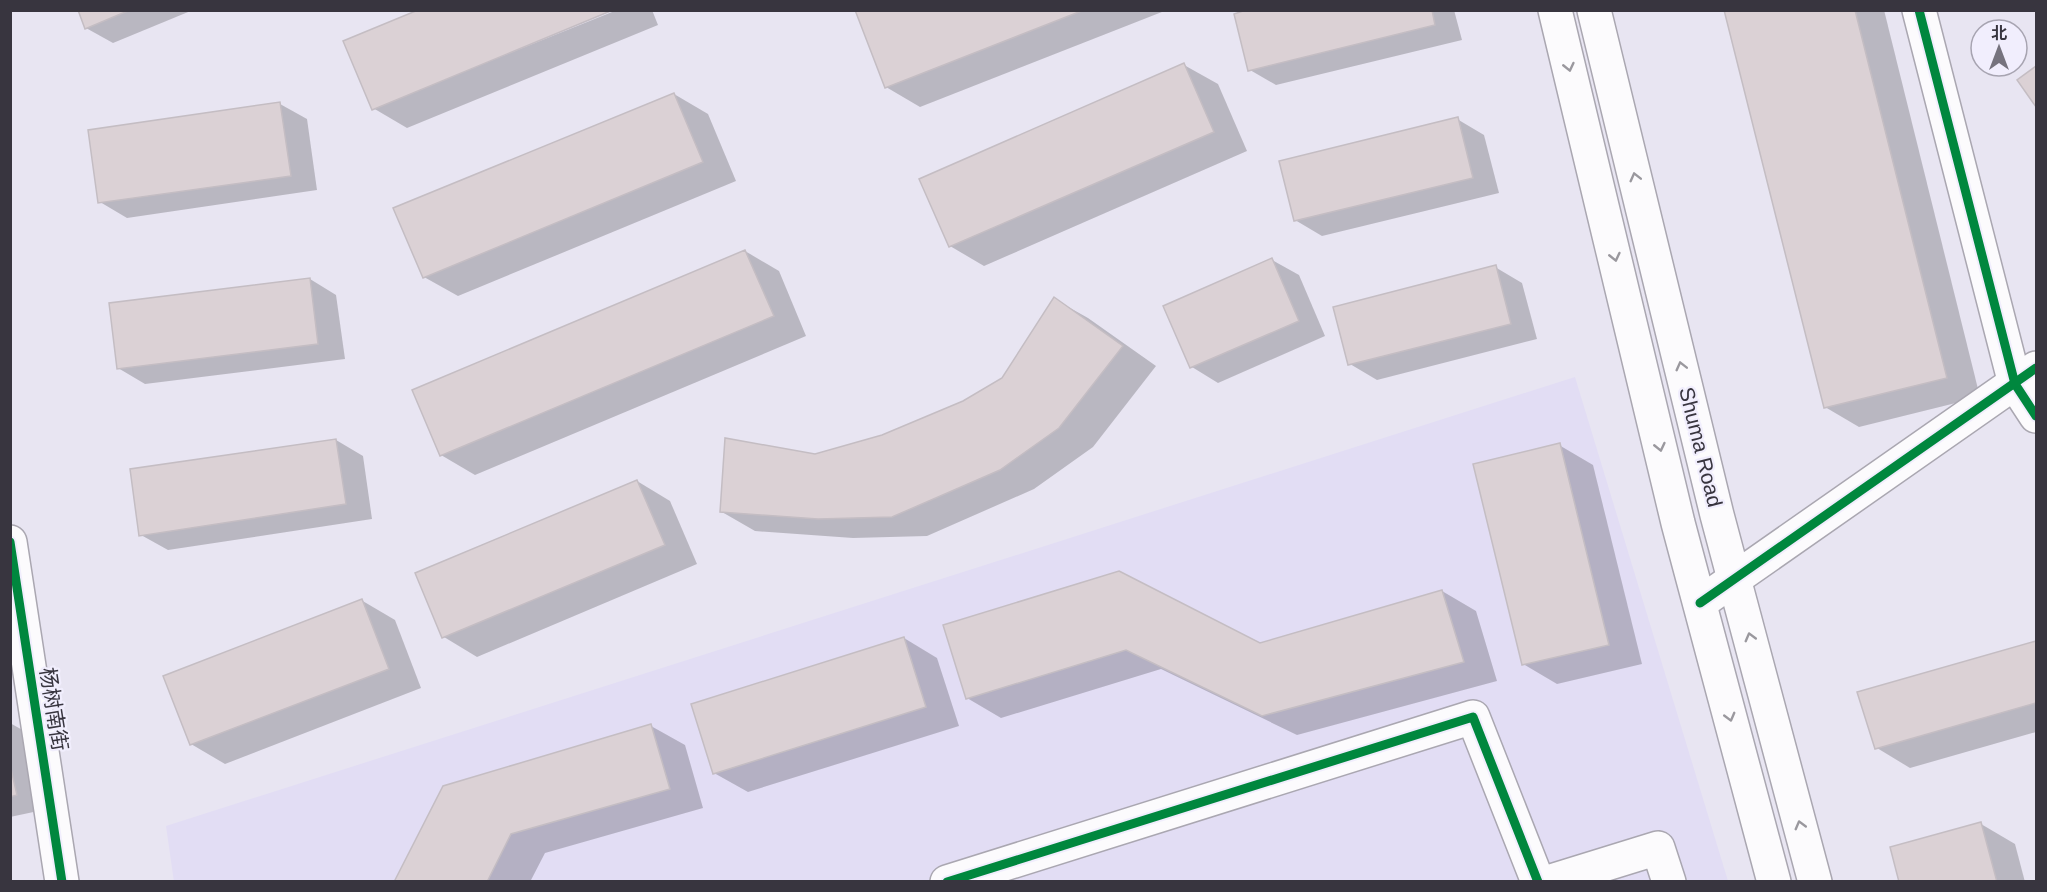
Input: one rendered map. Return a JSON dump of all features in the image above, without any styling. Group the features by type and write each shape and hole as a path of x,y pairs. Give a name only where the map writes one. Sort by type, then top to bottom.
{"street":[{"name":"Shuma Road","path":"1556,10 1700,603 1774,882"},
{"name":"Shuma Road","path":"1594,10 1734,578 1815,882"},
{"path":"1919,10 2037,416"},
{"path":"1700,603 2026,376"},
{"name":"杨树南街","path":"10,542 62,882"},
{"path":"946,882 1473,717 1538,882"},
{"path":"1548,882 1658,849 1669,882"}],"shaded area":[{"path":"1575,377 1728,881 174,882 166,826"}],"building":[{"path":"78,10 130,10 85,29"},
{"path":"418,10 613,10 372,110 343,41"},
{"path":"855,10 1084,10 885,88"},
{"path":"1246,10 1432,10 1435,25 1248,71 1234,14"},
{"path":"1724,10 1855,10 1947,378 1824,408"},
{"path":"1184,63 1214,132 949,247 919,179"},
{"path":"2036,66 2036,107 2017,80 2029,78 2029,71"},
{"path":"674,93 703,162 423,278 393,208"},
{"path":"280,102 291,176 98,203 88,130"},
{"path":"1458,117 1473,178 1294,221 1279,161"},
{"path":"745,250 774,316 440,456 412,390"},
{"path":"1272,258 1299,321 1190,368 1163,306"},
{"path":"1496,265 1511,324 1348,365 1333,307"},
{"path":"310,278 318,344 117,369 109,303"},
{"path":"1054,297 1123,346 1059,428 1000,470 892,517 818,519 720,512 725,438 815,454 882,435 963,401 1002,378"},
{"path":"336,439 346,504 139,536 130,469"},
{"path":"1560,443 1609,645 1522,665 1473,464"},
{"path":"637,480 665,545 442,638 415,573"},
{"path":"1119,571 1260,643 1442,590 1464,662 1262,716 1126,650 966,699 943,625"},
{"path":"362,599 389,669 190,745 163,676"},
{"path":"904,637 926,707 713,774 691,704"},
{"path":"2036,641 2036,703 1875,749 1857,692"},
{"path":"651,724 670,789 511,834 487,882 394,882 443,786"},
{"path":"10,765 17,795 10,797"},
{"path":"1981,822 1997,882 1899,882 1890,847"}],"cycle path":[{"path":"1919,10 2015,384 2036,416"},
{"path":"1700,603 2036,368"},
{"path":"10,542 62,882"},
{"path":"947,882 1473,717 1538,882"}]}
